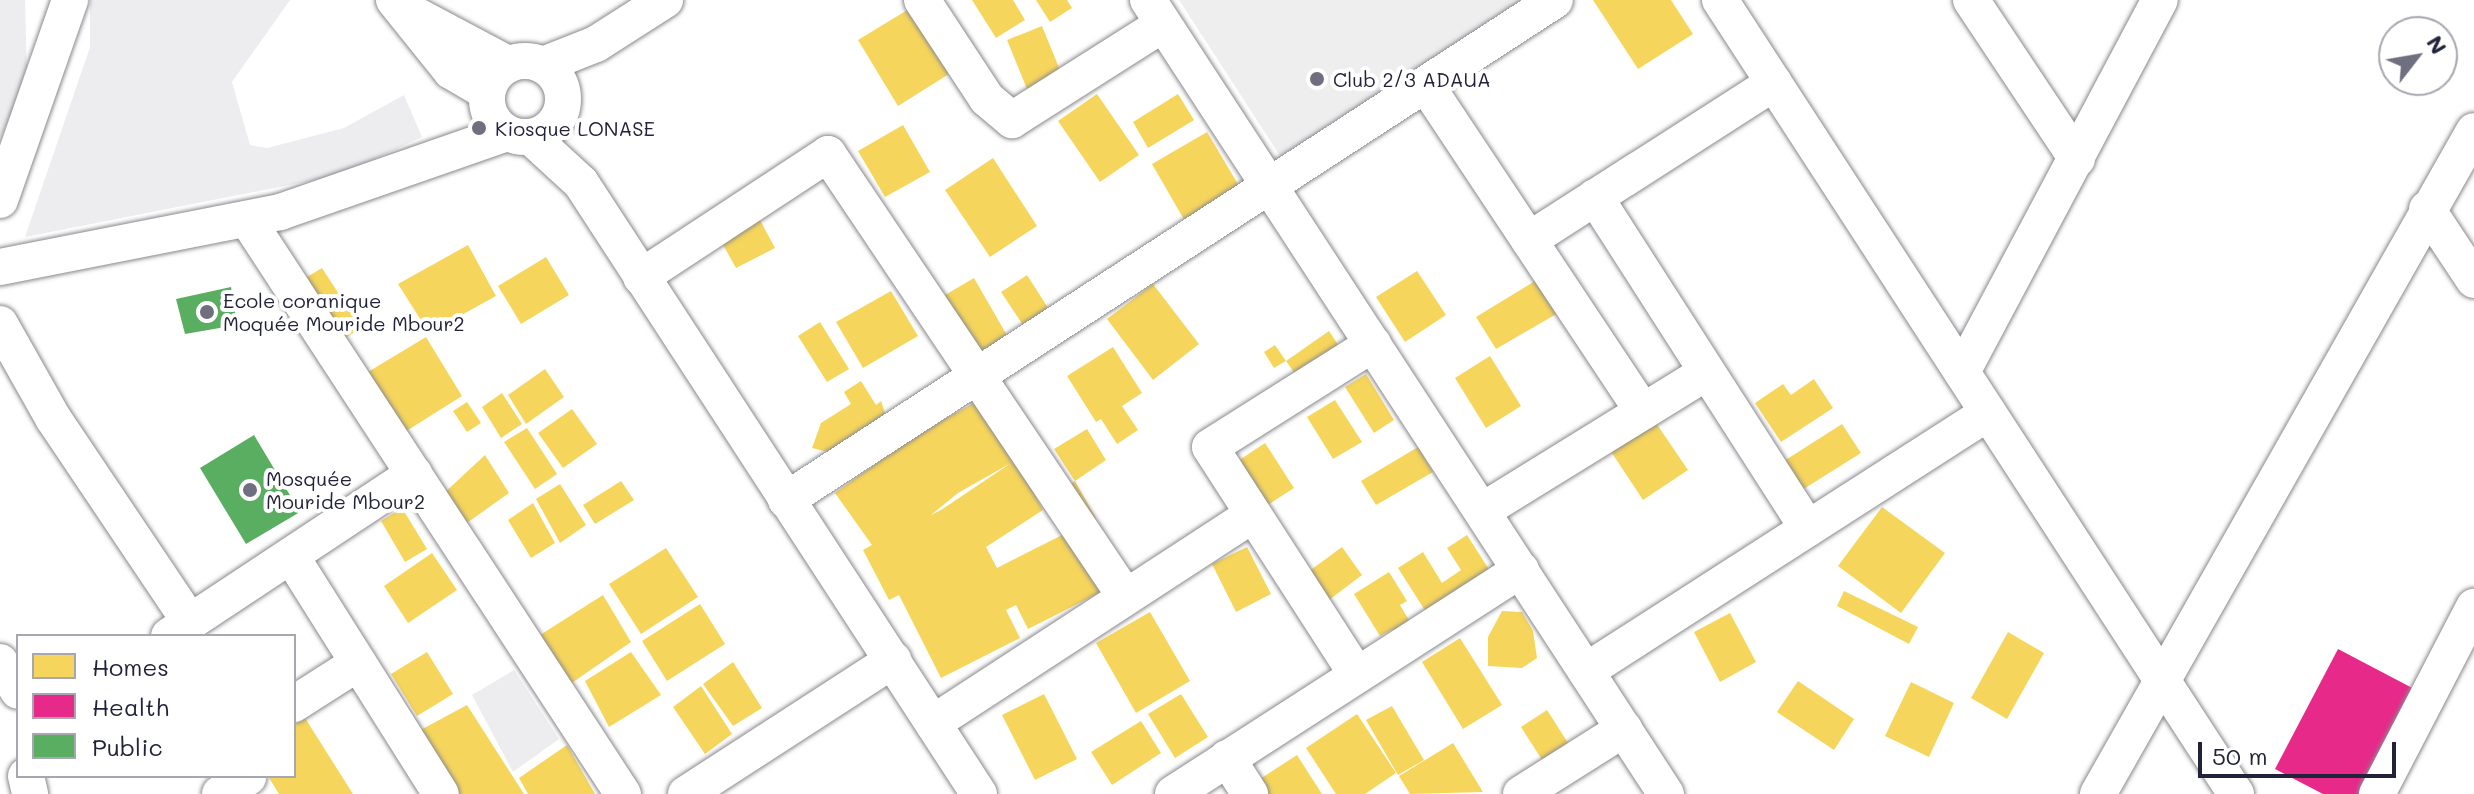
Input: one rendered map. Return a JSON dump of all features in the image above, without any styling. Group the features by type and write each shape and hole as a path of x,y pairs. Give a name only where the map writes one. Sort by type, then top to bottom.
{"street":[{"path":"0,200 70,0"},
{"path":"0,267 247,219 449,155 596,44 665,0"},
{"path":"922,0 987,99 1012,120 1156,12 1666,794"},
{"path":"786,500 1555,0"},
{"path":"1720,0 2236,794"},
{"path":"1971,0 2077,159"},
{"path":"1962,372 2160,0"},
{"path":"396,3 523,101 581,183 979,794"},
{"path":"1529,240 1774,83"},
{"path":"1426,85 1643,411"},
{"path":"2098,794 2161,678 2474,131"},
{"path":"641,277 828,154 1125,596"},
{"path":"1595,197 1808,529"},
{"path":"2427,209 2474,280"},
{"path":"247,219 623,794"},
{"path":"0,324 180,629 414,474"},
{"path":"1357,675 1210,447 1373,344"},
{"path":"1482,511 1707,372"},
{"path":"1586,671 1988,413"},
{"path":"933,723 1253,514"},
{"path":"291,556 441,794"},
{"path":"1173,794 1521,570"},
{"path":"2377,794 2473,615"},
{"path":"686,794 893,660"},
{"path":"0,662 16,688"},
{"path":"296,703 358,663"},
{"path":"1521,794 1624,729"},
{"path":"1227,758 1250,794"},
{"path":"220,794 245,778"}],"shaded area":[{"path":"0,0 25,0 27,75 0,139"},
{"path":"90,0 290,0 232,82 250,145 267,148 344,128 404,95 422,137 340,175 25,237 90,47"},
{"name":"Club 2/3 ADAUA","path":"1179,0 1526,0 1282,159"},
{"path":"514,670 559,739 513,772 472,695"}],"building: Homes":[{"path":"972,0 1013,0 1025,20 996,38"},
{"path":"1036,0 1067,0 1072,8 1050,22"},
{"path":"1593,0 1671,0 1693,34 1638,69"},
{"path":"909,9 949,74 898,106 858,40"},
{"path":"1042,26 1062,75 1027,89 1007,40"},
{"path":"1097,94 1139,155 1100,182 1058,121"},
{"path":"1178,94 1194,120 1148,148 1133,122"},
{"path":"903,125 930,172 885,197 858,151"},
{"path":"1207,132 1242,191 1186,223 1152,164"},
{"path":"993,158 1037,226 990,257 945,190"},
{"path":"760,220 775,248 736,268 721,241"},
{"path":"468,245 496,296 429,333 398,284"},
{"path":"546,257 569,295 521,324 498,286"},
{"path":"322,268 361,328 341,341 302,280"},
{"path":"1417,271 1446,315 1405,342 1376,297"},
{"path":"1027,275 1052,314 1027,331 1001,292"},
{"path":"974,278 1008,337 973,357 940,298"},
{"path":"1547,280 1565,309 1496,349 1476,317 1535,281 1538,286"},
{"path":"1153,284 1199,344 1153,380 1107,319"},
{"path":"891,291 918,336 863,368 836,322"},
{"path":"820,322 849,369 827,382 798,336"},
{"path":"1329,331 1341,349 1298,378 1286,361"},
{"path":"426,337 462,396 400,435 363,375"},
{"path":"1275,345 1286,361 1274,368 1264,352"},
{"path":"1113,347 1142,393 1122,406 1138,430 1117,444 1101,419 1096,422 1067,376"},
{"path":"1490,356 1521,406 1486,428 1455,378"},
{"path":"545,369 564,397 526,424 508,395"},
{"path":"1366,374 1394,420 1374,433 1345,387"},
{"path":"1814,379 1833,408 1781,442 1755,403 1783,384 1791,395"},
{"path":"861,381 876,405 881,401 887,419 832,453 812,448 821,423 851,404 844,392"},
{"path":"502,393 522,424 501,438 482,407"},
{"path":"983,398 1043,510 986,547 997,568 1072,530 1103,591 1028,629 1016,605 1006,610 1020,638 941,678 899,595 889,600 863,550 872,545 835,493 916,435","holes":["1011,463 931,515 958,493"]},
{"path":"1335,400 1362,442 1333,459 1307,417"},
{"path":"467,402 481,423 467,432 453,411"},
{"path":"572,409 597,444 563,468 538,433"},
{"path":"1654,420 1688,470 1643,500 1610,450"},
{"path":"1842,424 1861,453 1802,490 1784,461"},
{"path":"527,428 557,474 535,489 504,442"},
{"path":"1087,429 1106,460 1075,481 1054,449"},
{"path":"1265,443 1294,488 1263,508 1235,463"},
{"path":"1418,447 1433,472 1376,505 1361,481"},
{"path":"485,455 509,493 464,525 442,495"},
{"path":"621,481 634,500 595,524 583,505"},
{"path":"1075,481 1096,518 1085,524 1064,487"},
{"path":"560,484 586,525 560,543 536,499"},
{"path":"533,503 555,543 531,558 508,520"},
{"path":"1882,507 1945,553 1901,613 1838,566"},
{"path":"402,508 427,549 405,562 381,521"},
{"path":"1467,535 1490,571 1426,612 1398,568 1423,552 1442,583 1461,570 1447,548"},
{"path":"1247,547 1271,594 1236,612 1212,564"},
{"path":"1342,547 1362,575 1325,603 1304,575"},
{"path":"666,548 698,597 641,634 609,584"},
{"path":"432,553 457,590 408,623 384,586"},
{"path":"1389,572 1407,601 1400,605 1416,632 1401,642 1393,629 1380,636 1354,594"},
{"path":"1844,591 1918,627 1909,644 1837,606"},
{"path":"603,595 631,642 566,687 540,635"},
{"path":"700,604 725,644 667,681 642,641"},
{"path":"1502,611 1522,612 1533,631 1537,658 1522,668 1488,666 1488,637"},
{"path":"1150,612 1190,681 1136,713 1096,643"},
{"path":"1730,613 1756,662 1720,682 1694,632"},
{"path":"2008,632 2044,653 2007,719 1971,698"},
{"path":"1460,638 1502,705 1463,729 1422,662"},
{"path":"427,652 453,694 417,716 391,674"},
{"path":"631,652 661,695 609,727 585,681"},
{"path":"733,662 762,708 733,726 703,684"},
{"path":"1798,681 1854,719 1834,750 1777,712"},
{"path":"1911,682 1954,703 1929,757 1885,736"},
{"path":"701,686 732,734 705,754 673,707"},
{"path":"1044,694 1077,759 1035,780 1002,715"},
{"path":"1181,694 1208,737 1175,758 1148,714"},
{"path":"467,705 524,794 452,794 415,733"},
{"path":"1392,706 1424,760 1398,775 1366,720"},
{"path":"1547,710 1570,746 1544,763 1521,727"},
{"path":"1357,714 1396,773 1365,794 1336,794 1306,748"},
{"path":"305,718 353,794 279,794 269,778 296,778 296,724"},
{"path":"1141,721 1161,753 1112,785 1091,752"},
{"path":"1453,743 1483,792 1410,794 1399,776"},
{"path":"567,745 595,794 528,794 519,778"},
{"path":"1297,755 1322,794 1265,794 1257,781"}],"building: Health":[{"path":"2338,649 2418,691 2364,794 2323,794 2275,769"}],"building: Public":[{"name":"Ecole coranique Moquée Mouride Mbour2","path":"231,287 237,325 185,334 176,299"},
{"name":"Mosquée Mouride Mbour2","path":"254,435 300,512 246,544 200,468"}],"place":[{"name":"Club 2/3 ADAUA","path":"1317,79"},
{"name":"Kiosque LONASE","path":"479,128"},
{"name":"Ecole coranique Moquée Mouride Mbour2","path":"207,312"},
{"name":"Mosquée Mouride Mbour2","path":"250,490"}]}
